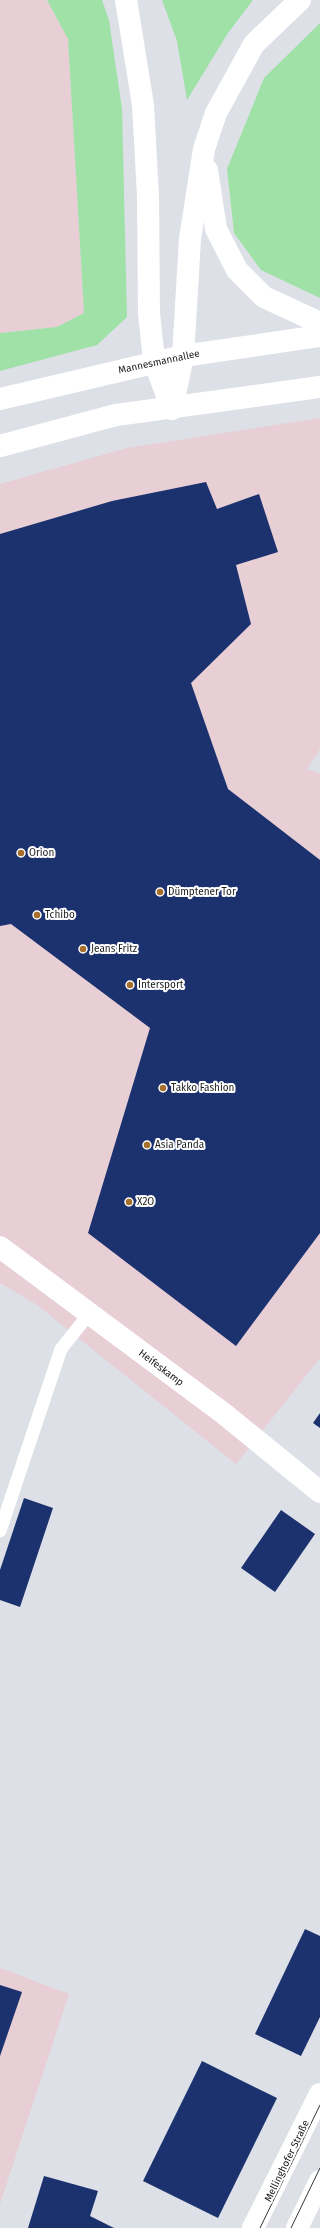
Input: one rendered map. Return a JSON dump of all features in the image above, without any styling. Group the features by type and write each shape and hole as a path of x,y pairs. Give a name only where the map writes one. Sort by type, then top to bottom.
{"main road":[{"path":"126,0 143,105 148,196 149,313 154,361 172,409"},
{"path":"172,409 183,356 190,239 204,148 216,113 254,44 300,0"},
{"path":"204,148 216,229 237,270 264,297 320,323"},
{"name":"Mannesmannallee","path":"0,399 154,361 320,336"},
{"path":"0,446 116,415 172,409 320,388"},
{"name":"Heifeskamp","path":"0,1247 223,1413 320,1492"},
{"name":"Mellinghofer Straße","path":"253,2228 320,2094"},
{"path":"297,2228 320,2181"}],"lane":[{"path":"0,1531 61,1349 89,1314"}],"shaded area":[{"path":"0,0 47,0 68,39 84,313 57,327 0,333"},
{"name":"Dümptener Tor","path":"320,418 320,749 307,769 320,774 320,1358 236,1464 37,1305 0,1283 0,484 127,448"},
{"path":"0,1968 69,1994 0,2204"}],"green space":[{"path":"47,0 102,0 109,20 122,109 127,317 97,345 0,371 0,333 57,327 84,313 68,39"},
{"path":"162,0 253,0 228,33 187,100 177,41"},
{"path":"320,23 320,298 261,270 234,233 227,169 264,78"}],"building":[{"name":"Dümptener Tor","path":"206,482 217,509 259,494 278,552 236,565 251,624 191,683 228,789 320,860 320,1233 236,1346 88,1233 150,1028 11,924 0,926 0,534 112,501"},
{"path":"320,1413 320,1428 313,1423"},
{"path":"24,1498 53,1508 20,1607 0,1600 0,1570"},
{"path":"281,1510 315,1534 275,1592 241,1568"},
{"path":"305,1929 320,1936 320,2017 301,2056 255,2034"},
{"path":"0,1985 22,1992 0,2056"},
{"path":"202,2061 277,2098 218,2218 143,2181"},
{"path":"44,2176 98,2191 90,2216 114,2228 28,2228"}],"tram line":[{"path":"260,2228 320,2105"},
{"path":"291,2228 320,2168"}],"place":[{"name":"Orion","path":"21,853"},
{"name":"Dümptener Tor","path":"160,892"},
{"name":"Tchibo","path":"37,915"},
{"name":"Jeans Fritz","path":"83,949"},
{"name":"Intersport","path":"130,985"},
{"name":"Takko Fashion","path":"163,1088"},
{"name":"Asia Panda","path":"147,1145"},
{"name":"X2O","path":"129,1202"}]}
